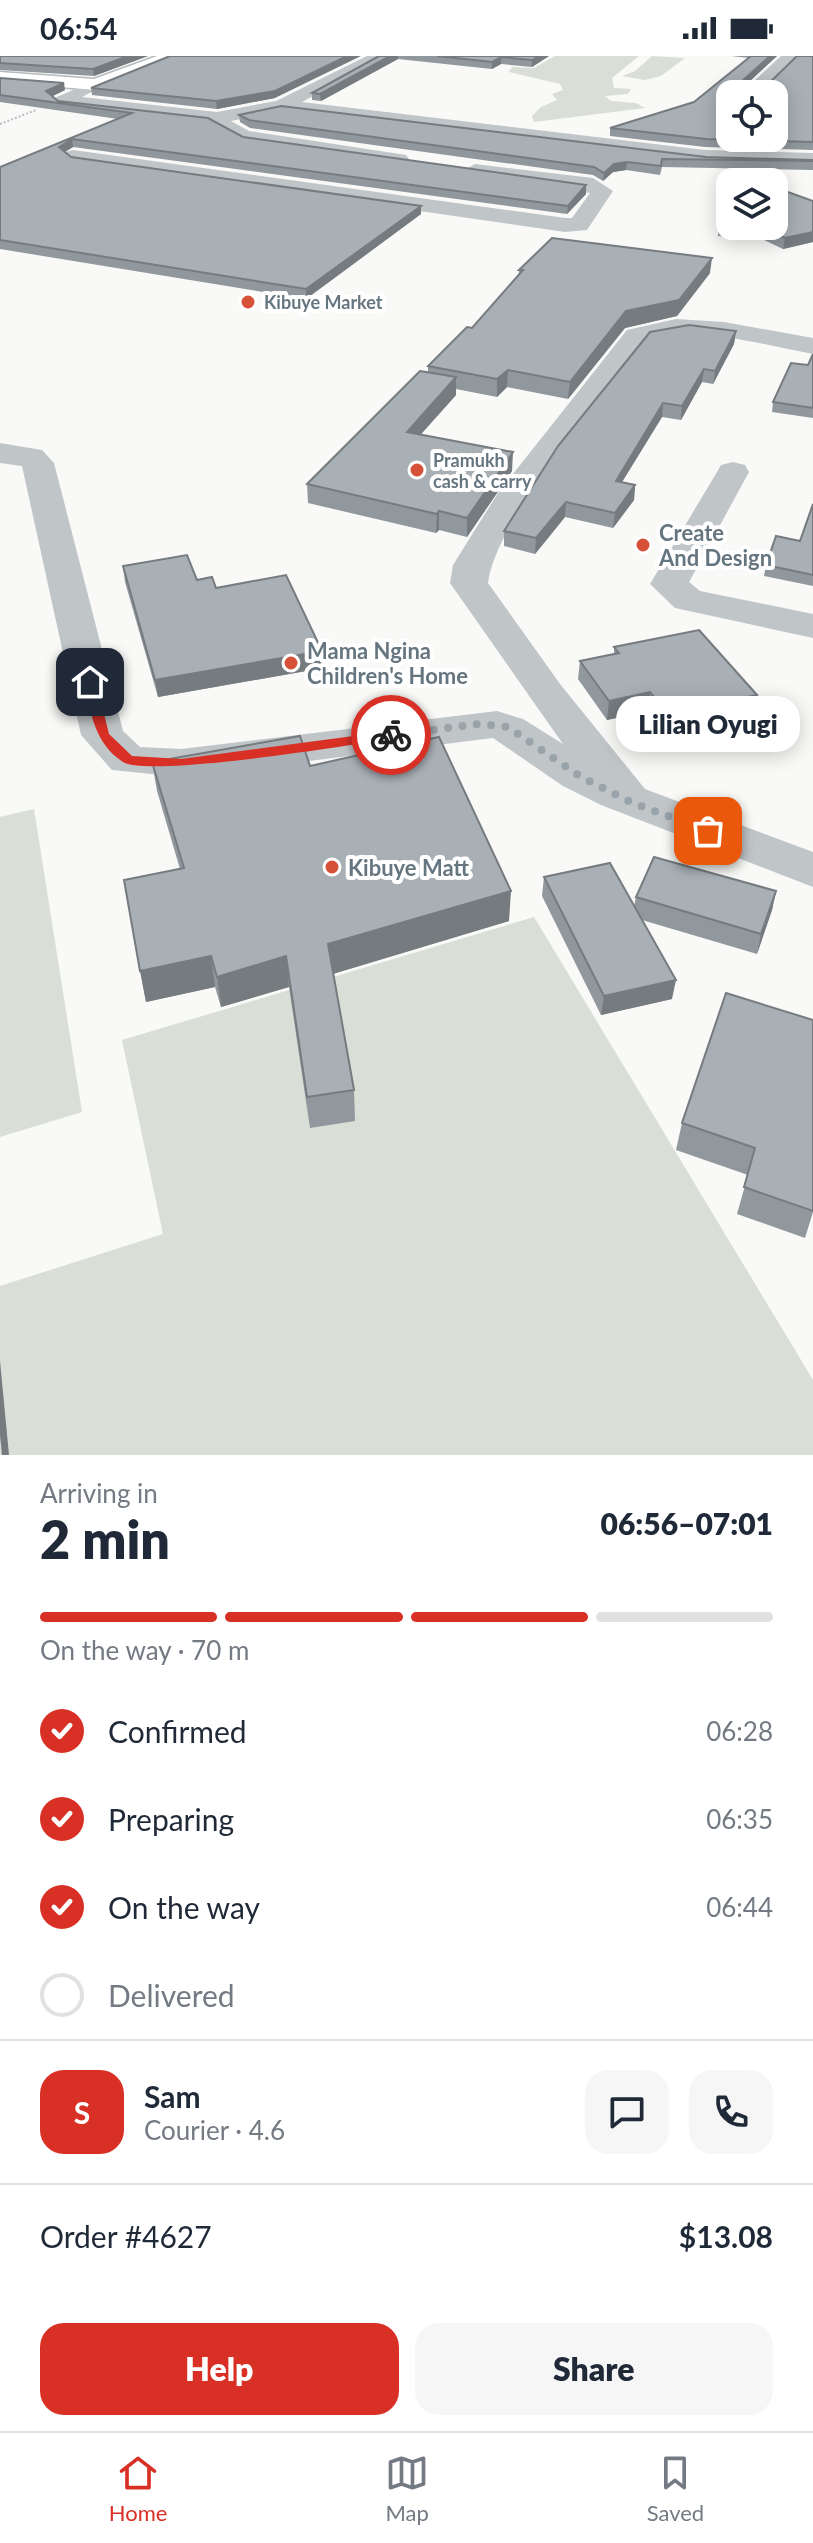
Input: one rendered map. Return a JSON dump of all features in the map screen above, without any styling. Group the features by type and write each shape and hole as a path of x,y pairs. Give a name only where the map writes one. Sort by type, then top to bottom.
{"main road":[{"path":"0,77 96,85 172,56"}],"street":[{"path":"59,100 220,118 281,105 380,56"},
{"path":"768,80 791,63"},
{"path":"59,100 96,85"},
{"path":"281,105 705,156 813,159"},
{"path":"220,118 220,123 244,136 420,162"},
{"path":"73,156 565,225 579,225 602,191 593,185 449,166"},
{"path":"633,803 545,693 469,583 467,569 488,530 637,336 652,330 688,327 813,346"},
{"path":"0,453 31,457 38,463 103,735 128,760 181,763 497,724 519,734 554,762 633,803 813,870"},
{"path":"733,472 669,584 688,600 813,626"}],"path":[{"path":"0,124 59,100"}],"shaded area":[{"path":"555,56 639,56 612,78 614,88 631,89 628,94 605,96 611,101 636,103 645,108 534,122 532,116 541,107 557,100 552,94 563,90 560,84 509,72 512,67 534,68"},
{"path":"652,56 685,58 661,76 645,80 622,76 635,71"},
{"path":"34,809 82,1112 0,1137 0,817"},
{"path":"534,917 813,1380 813,1455 0,1455 0,1286 163,1234 122,1040"}],"building":[{"path":"0,56 128,56 93,69 0,63"},
{"path":"170,56 347,56 275,91 216,101 91,88"},
{"path":"379,56 390,56 320,94 312,93"},
{"path":"437,56 539,56 532,60 501,57 492,62"},
{"path":"751,56 770,56 743,80 721,80"},
{"path":"797,56 813,56 813,142 788,141 788,80 772,80"},
{"path":"0,78 64,83 46,91 58,101 208,118 243,137 586,185 568,206 72,139 59,147 71,157 421,206 306,289 0,240 0,167 132,113 0,95"},
{"path":"716,84 716,139 610,128 694,102"},
{"path":"281,106 706,157 813,161 662,159 661,166 627,162 614,164 604,173 594,167 249,120 239,115"},
{"path":"788,192 813,201 813,232 788,237"},
{"path":"552,238 712,258 679,300 626,311 570,382 508,370 497,379 428,366 467,327 472,328 523,270 519,270"},
{"path":"689,325 736,331 715,371 704,369 682,406 663,403 616,481 635,485 615,513 566,502 536,538 504,531 558,446 650,332"},
{"path":"813,354 813,408 773,402 791,363 808,365"},
{"path":"420,371 456,377 407,432 513,452 467,518 307,484"},
{"path":"813,504 813,575 766,565 776,536 800,541"},
{"path":"187,555 197,580 212,577 216,588 286,575 322,651 155,680 123,566"},
{"path":"699,630 757,695 668,714 650,692 609,701 580,661 619,653 614,647"},
{"name":"Kibuye Matt","path":"300,736 310,766 439,737 511,891 328,944 354,1090 307,1097 286,956 217,977 211,956 140,971 124,880 184,868 152,762"},
{"path":"654,857 776,891 761,934 636,897"},
{"path":"610,863 676,980 604,996 544,877"},
{"path":"726,993 813,1020 813,1211 744,1187 755,1148 682,1123"}],"way so far":[{"path":"391,735 479,724 508,727 554,762 581,777 633,803 708,831"}],"place":[{"name":"Kibuye Market","path":"248,302"},
{"name":"Pramukh cash & carry","path":"417,470"},
{"name":"Create And Design","path":"643,545"},
{"name":"Mama Ngina Children's Home","path":"291,663"},
{"name":"Lilian Oyugi","path":"708,831"},
{"name":"Kibuye Matt","path":"332,867"}],"route":[{"path":"90,682 103,735 128,760 181,763 391,735"}]}
